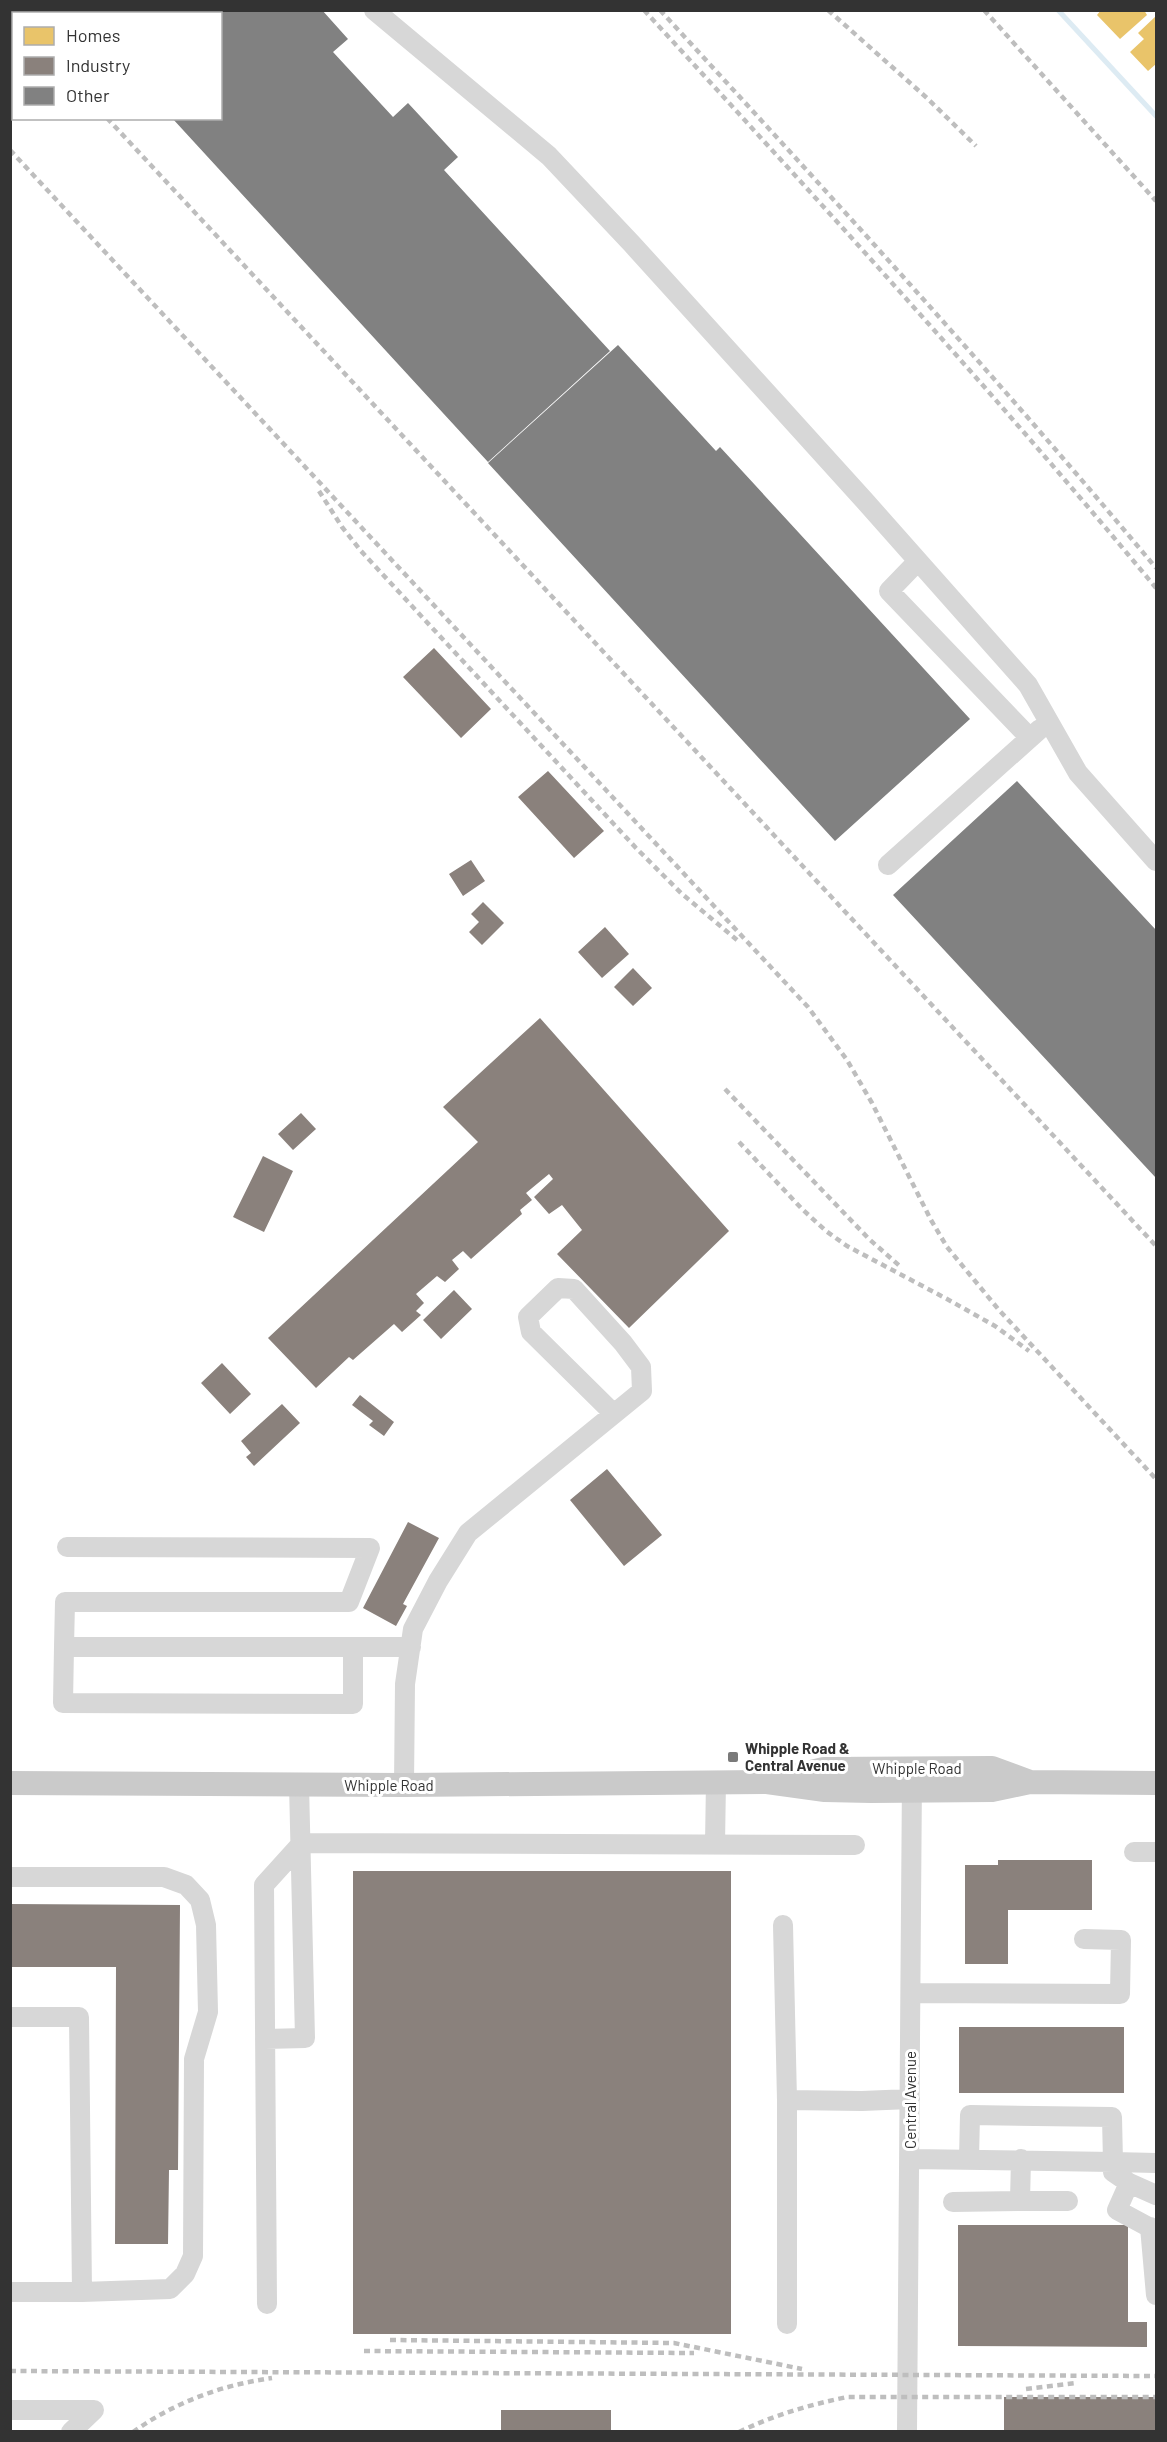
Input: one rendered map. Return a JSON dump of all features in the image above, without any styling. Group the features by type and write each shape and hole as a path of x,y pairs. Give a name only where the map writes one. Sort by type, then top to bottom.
{"main road":[{"name":"Whipple Road","path":"10,1783 404,1785 767,1782 824,1768 912,1779 992,1768 1030,1782 1156,1783"}],"street":[{"path":"374,10 549,156 632,244 1028,685 1078,773 1156,861"},
{"path":"918,561 888,591 1030,738"},
{"path":"888,865 1048,722"},
{"path":"404,1785 405,1684 413,1629 438,1581 468,1533 614,1414 642,1391 641,1367 623,1343 574,1289 558,1288 528,1317 531,1332 614,1414"},
{"path":"67,1547 370,1548 349,1602 65,1602 63,1703 354,1704 354,1647"},
{"path":"64,1647 411,1647"},
{"name":"Central Avenue","path":"912,1779 910,2099 912,2430"},
{"path":"715,1844 716,1781"},
{"path":"266,2039 305,2038 299,1785"},
{"path":"267,2304 264,1885 302,1843 855,1845"},
{"path":"1134,1852 1156,1852"},
{"path":"10,1877 164,1877 186,1885 200,1900 206,1925 208,2012 194,2059 193,2256 185,2274 170,2289 10,2292"},
{"path":"783,1925 787,2100 787,2324"},
{"path":"911,1993 1120,1994 1121,1940 1084,1939"},
{"path":"10,2018 79,2018 82,2292"},
{"path":"787,2100 910,2099"},
{"path":"969,2159 970,2115 1112,2117 1113,2172 1129,2183 1156,2195"},
{"path":"910,2159 1021,2159 1156,2163"},
{"path":"1020,2201 1021,2159"},
{"path":"1129,2183 1117,2210 1153,2229 1156,2295"},
{"path":"953,2202 1068,2201"},
{"path":"10,2410 94,2409 70,2432"}],"building: Homes":[{"path":"1101,10 1144,10 1147,15 1120,39 1097,15"},
{"path":"1156,16 1156,64 1148,71 1130,52 1144,39 1138,33"}],"building: Industry":[{"path":"434,648 491,709 461,738 403,677"},
{"path":"548,771 604,831 574,858 518,797"},
{"path":"471,860 485,881 463,896 449,874"},
{"path":"483,902 504,923 482,945 469,932 479,922 471,914"},
{"path":"605,927 629,954 602,978 578,952"},
{"path":"633,968 652,988 633,1006 614,987"},
{"path":"540,1018 729,1231 629,1328 557,1254 582,1230 562,1205 549,1214 534,1197 553,1179 549,1174 526,1193 532,1200 520,1210 522,1214 471,1259 463,1251 452,1260 459,1269 445,1282 437,1276 416,1294 424,1303 416,1311 421,1315 402,1332 394,1324 353,1360 349,1357 316,1388 268,1338 478,1142 443,1107"},
{"path":"301,1113 316,1129 293,1150 278,1134"},
{"path":"263,1156 293,1171 264,1232 233,1217"},
{"path":"454,1290 472,1309 441,1339 423,1320"},
{"path":"222,1363 251,1394 230,1414 201,1383"},
{"path":"360,1395 394,1422 384,1436 369,1425 373,1421 352,1405"},
{"path":"282,1404 300,1423 254,1466 246,1457 251,1453 241,1441"},
{"path":"607,1469 662,1535 624,1566 570,1500"},
{"path":"408,1522 439,1538 403,1604 407,1606 396,1626 363,1608"},
{"path":"998,1860 1092,1860 1092,1910 1008,1910 1008,1964 965,1964 965,1865 998,1865"},
{"path":"353,1871 731,1871 731,2334 353,2334"},
{"path":"10,1904 180,1905 178,2170 169,2170 168,2244 115,2244 116,1967 10,1967"},
{"path":"959,2027 1124,2027 1124,2093 959,2093"},
{"path":"958,2225 1128,2225 1128,2322 1147,2322 1147,2347 958,2346"},
{"path":"1004,2397 1156,2397 1156,2432 1004,2432"},
{"path":"501,2410 611,2410 611,2432 501,2432"}],"building: Other":[{"path":"141,10 322,10 348,39 333,52 393,117 408,103 458,157 444,170 610,351 488,462 174,120 222,120 222,12 139,12"},
{"path":"618,345 716,451 720,447 970,719 835,841 488,463"},
{"path":"1017,781 1156,930 1156,1178 893,895"}],"waterway":[{"path":"1058,10 1156,116"}],"railway":[{"path":"644,10 968,368 1156,588"},
{"path":"660,10 974,356 1156,568"},
{"path":"828,10 927,98 976,146"},
{"path":"984,10 1156,201"},
{"path":"109,120 1156,1246"},
{"path":"10,150 808,1007 847,1060 872,1103 947,1247 999,1310 1156,1479"},
{"path":"319,491 342,527 361,551 636,848 681,893 737,940"},
{"path":"725,1089 869,1239 902,1268"},
{"path":"739,1142 826,1231 847,1246 995,1326 1029,1351"},
{"path":"390,2340 674,2343 802,2369"},
{"path":"364,2351 694,2353"},
{"path":"10,2371 1156,2376"},
{"path":"133,2432 165,2412 200,2396 235,2385 272,2378"},
{"path":"1026,2389 1076,2383"},
{"path":"739,2432 792,2411 847,2397 1156,2397"}],"place":[{"name":"Whipple Road & Central Avenue","path":"733,1757"}]}
